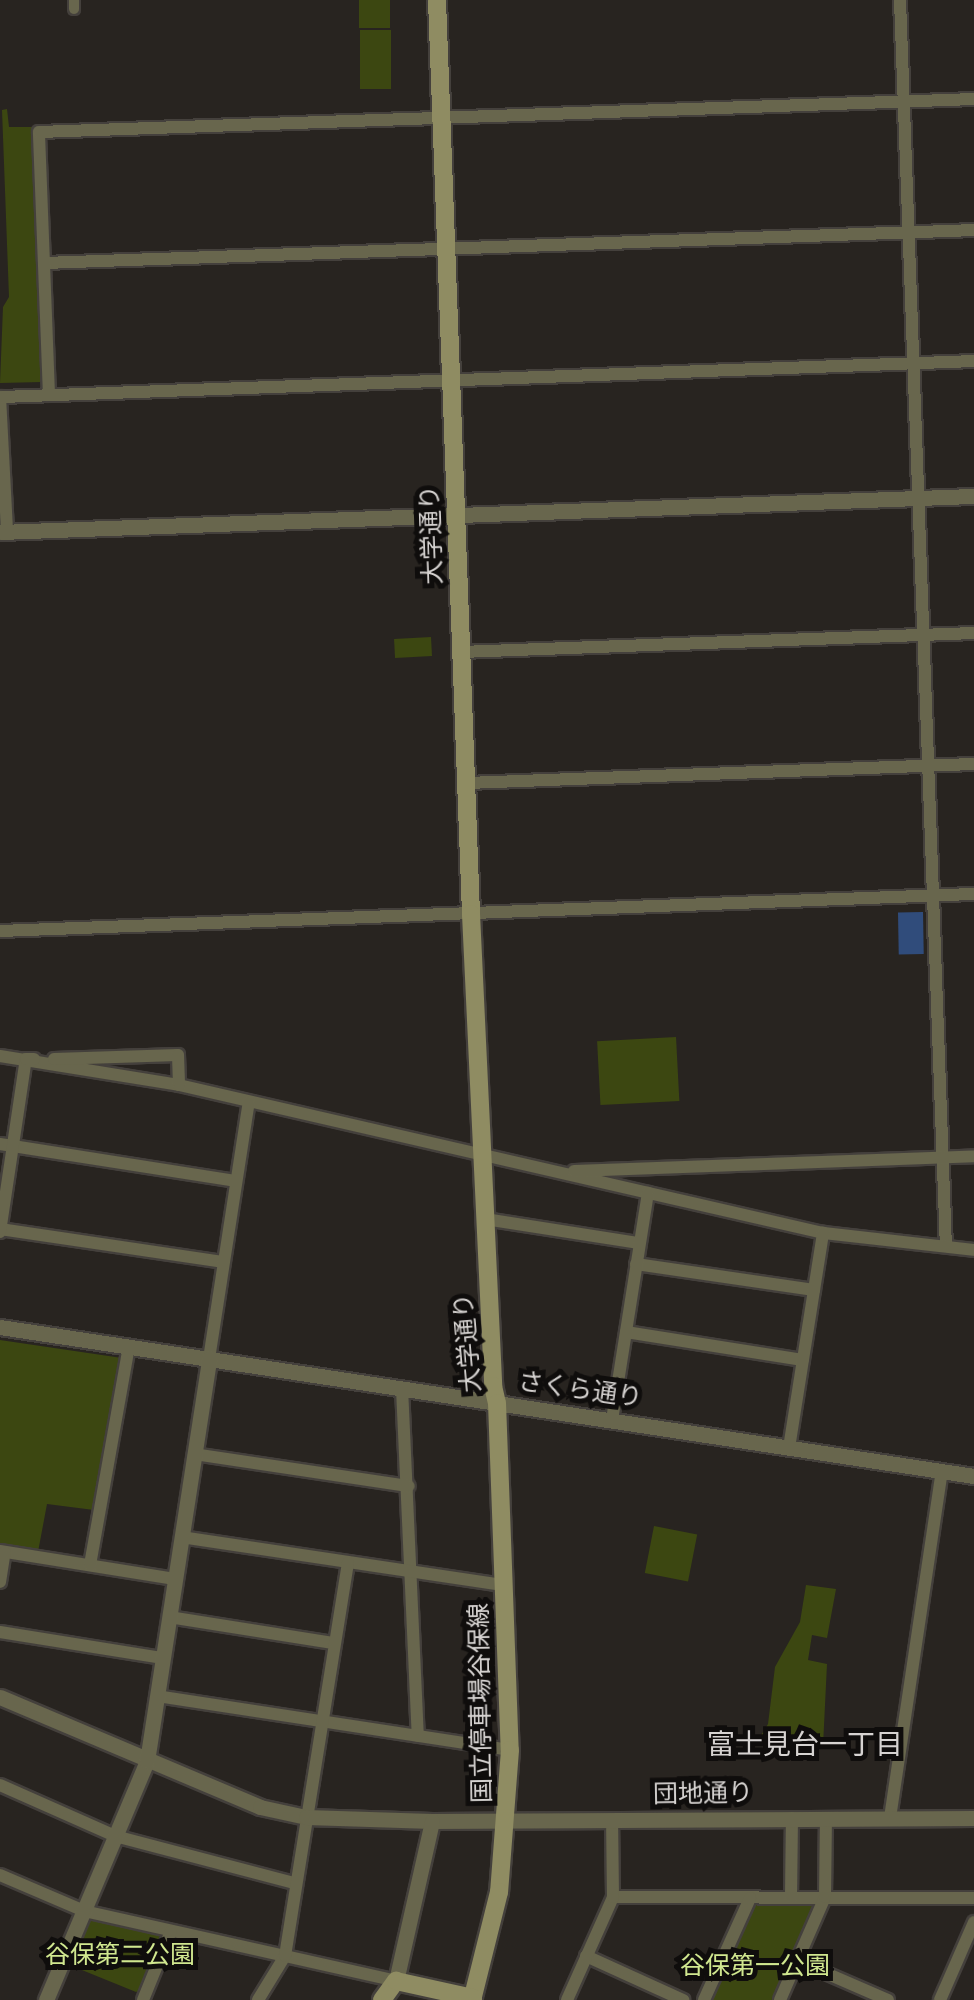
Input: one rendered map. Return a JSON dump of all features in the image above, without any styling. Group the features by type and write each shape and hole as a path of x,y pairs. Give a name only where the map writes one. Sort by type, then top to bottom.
{"main road":[{"name":"大学通り","path":"437,0 447,119 497,1403"},
{"name":"大学通り","path":"447,119 448,0"},
{"name":"国立停車場谷保線","path":"396,1980 474,1999 499,1892 508,1820 510,1750 497,1403"},
{"path":"382,2000 396,1980"}],"street":[{"path":"900,0 946,1246"},
{"path":"49,395 39,132 974,99"},
{"path":"44,263 974,230"},
{"path":"974,361 1,396 4,532 974,496"},
{"path":"467,652 974,632"},
{"path":"473,783 974,764"},
{"path":"0,931 974,894"},
{"path":"26,1060 178,1054 179,1085"},
{"path":"0,1056 179,1085 823,1233 974,1250"},
{"path":"26,1060 6,1145 0,1231 223,1262"},
{"path":"46,2000 147,1760 249,1102"},
{"path":"6,1145 235,1181"},
{"path":"557,1172 974,1156"},
{"path":"612,1420 648,1192"},
{"path":"490,1220 639,1243"},
{"path":"789,1448 823,1233"},
{"path":"636,1264 814,1290"},
{"name":"さくら通り","path":"0,1327 974,1476"},
{"path":"626,1332 803,1360"},
{"path":"90,1565 129,1347"},
{"path":"402,1388 418,1736"},
{"path":"194,1454 409,1486"},
{"path":"890,1818 942,1472"},
{"path":"182,1536 504,1585"},
{"path":"0,1582 2,1552 175,1579"},
{"path":"258,2000 285,1956 348,1563"},
{"path":"169,1616 334,1643"},
{"path":"0,1632 162,1658"},
{"path":"157,1696 510,1750"},
{"name":"団地通り","path":"0,1697 260,1807 306,1817 432,1821 974,1818"},
{"path":"0,1785 115,1836 294,1884"},
{"path":"790,1897 792,1818"},
{"path":"780,2000 825,1898 826,1818"},
{"path":"566,2000 613,1897 612,1820"},
{"path":"0,1876 84,1911 396,1980 432,1821"},
{"path":"613,1897 974,1898"},
{"path":"704,2000 750,1898"},
{"path":"940,2000 974,1922"},
{"path":"143,2000 171,1931"},
{"path":"586,1956 683,2000"},
{"path":"798,1961 888,2000"}],"green space":[{"path":"359,0 390,0 390,28 359,28"},
{"path":"360,30 391,30 391,89 360,89"},
{"path":"7,109 9,127 36,127 42,382 0,383 3,307 9,297 2,110"},
{"path":"431,637 432,656 395,658 394,639"},
{"path":"676,1037 679,1101 600,1105 597,1041"},
{"path":"0,1340 122,1358 94,1510 47,1504 38,1552 0,1545"},
{"path":"654,1526 697,1534 688,1582 645,1573"},
{"path":"806,1585 836,1589 827,1638 812,1635 808,1660 827,1664 823,1746 745,1743 760,1737 768,1724 775,1667 800,1622"},
{"name":"谷保第一公園","path":"753,1902 811,1902 815,1906 773,2000 705,2000"},
{"name":"谷保第二公園","path":"91,1920 160,1935 141,1990 136,1992 72,1966 70,1961"}],"water":[{"path":"898,912 923,912 924,954 899,954"}],"district":[{"name":"富士見台一丁目","path":"805,1745"}]}
